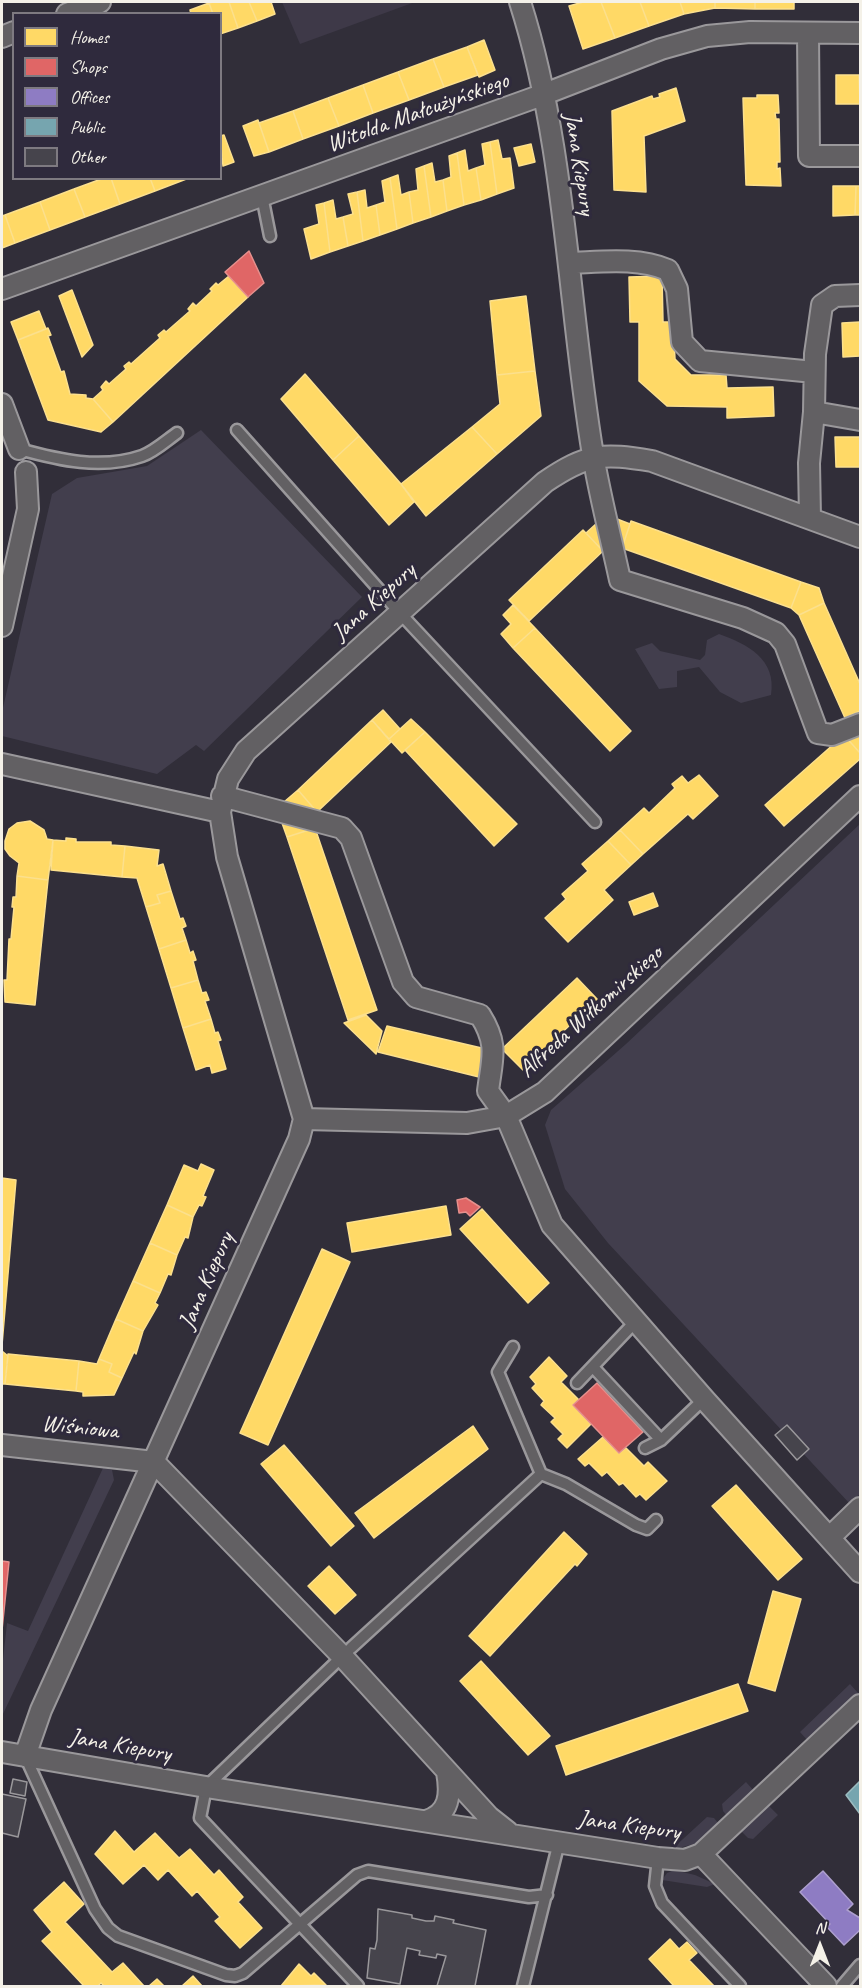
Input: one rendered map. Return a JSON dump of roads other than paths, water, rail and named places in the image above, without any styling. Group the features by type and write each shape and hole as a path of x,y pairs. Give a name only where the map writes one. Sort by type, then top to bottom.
{"street":[{"path":"72,12 100,2"},
{"name":"Jana Kiepury","path":"520,2 535,50 569,263 593,456"},
{"name":"Witolda Małcużyńskiego","path":"2,289 542,95 661,49 707,36 750,32 861,33"},
{"path":"808,33 809,156 861,156"},
{"path":"569,263 654,264 668,270 677,289 682,342 700,361 814,372"},
{"path":"810,518 809,463 814,412 817,325 822,305 835,297 861,295"},
{"path":"2,404 19,449"},
{"path":"814,412 861,420"},
{"name":"Jana Kiepury","path":"221,804 228,780 246,752 545,482 569,466 593,456 618,455 652,460 861,537"},
{"path":"593,456 620,580 743,618 776,633 785,644 818,733 832,735 861,724"},
{"path":"2,626 28,509 26,472"},
{"path":"2,764 342,828 351,838 403,982 416,997 480,1015 491,1032 494,1043 488,1091 506,1116 552,1225 704,1399 861,1572"},
{"name":"Alfreda Wiłkomirskiego","path":"506,1116 545,1092 861,796"},
{"path":"221,804 227,857 304,1119 467,1123 506,1116"},
{"name":"Jana Kiepury","path":"25,1756 41,1710 290,1157 304,1119"},
{"name":"Wiśniowa","path":"2,1445 154,1462"},
{"name":"Jana Kiepury","path":"154,1462 342,1656 496,1824 511,1834"},
{"path":"830,1537 861,1508"},
{"path":"702,1854 861,1705"},
{"name":"Jana Kiepury","path":"2,1752 206,1787 658,1858 684,1860 702,1854 825,1986"},
{"path":"426,1821 438,1817 446,1807 450,1787 447,1772"}],"lane":[{"path":"262,196 270,236"},
{"path":"237,430 399,612 595,822"},
{"path":"19,449 69,462 118,461 144,456 177,433"},
{"path":"577,1383 636,1322"},
{"path":"513,1347 498,1372 541,1474 566,1484 647,1530 656,1520"},
{"path":"593,1367 661,1440"},
{"path":"645,1448 661,1440 704,1399"},
{"path":"358,1986 200,1818 206,1787 342,1656 541,1474"},
{"path":"25,1756 95,1909 108,1928 118,1936 234,1976 243,1973 357,1875 368,1871 520,1896 547,1895"},
{"path":"523,1986 559,1842"},
{"path":"658,1858 655,1886 662,1903 740,1986"},
{"path":"842,1986 861,1965"}]}
